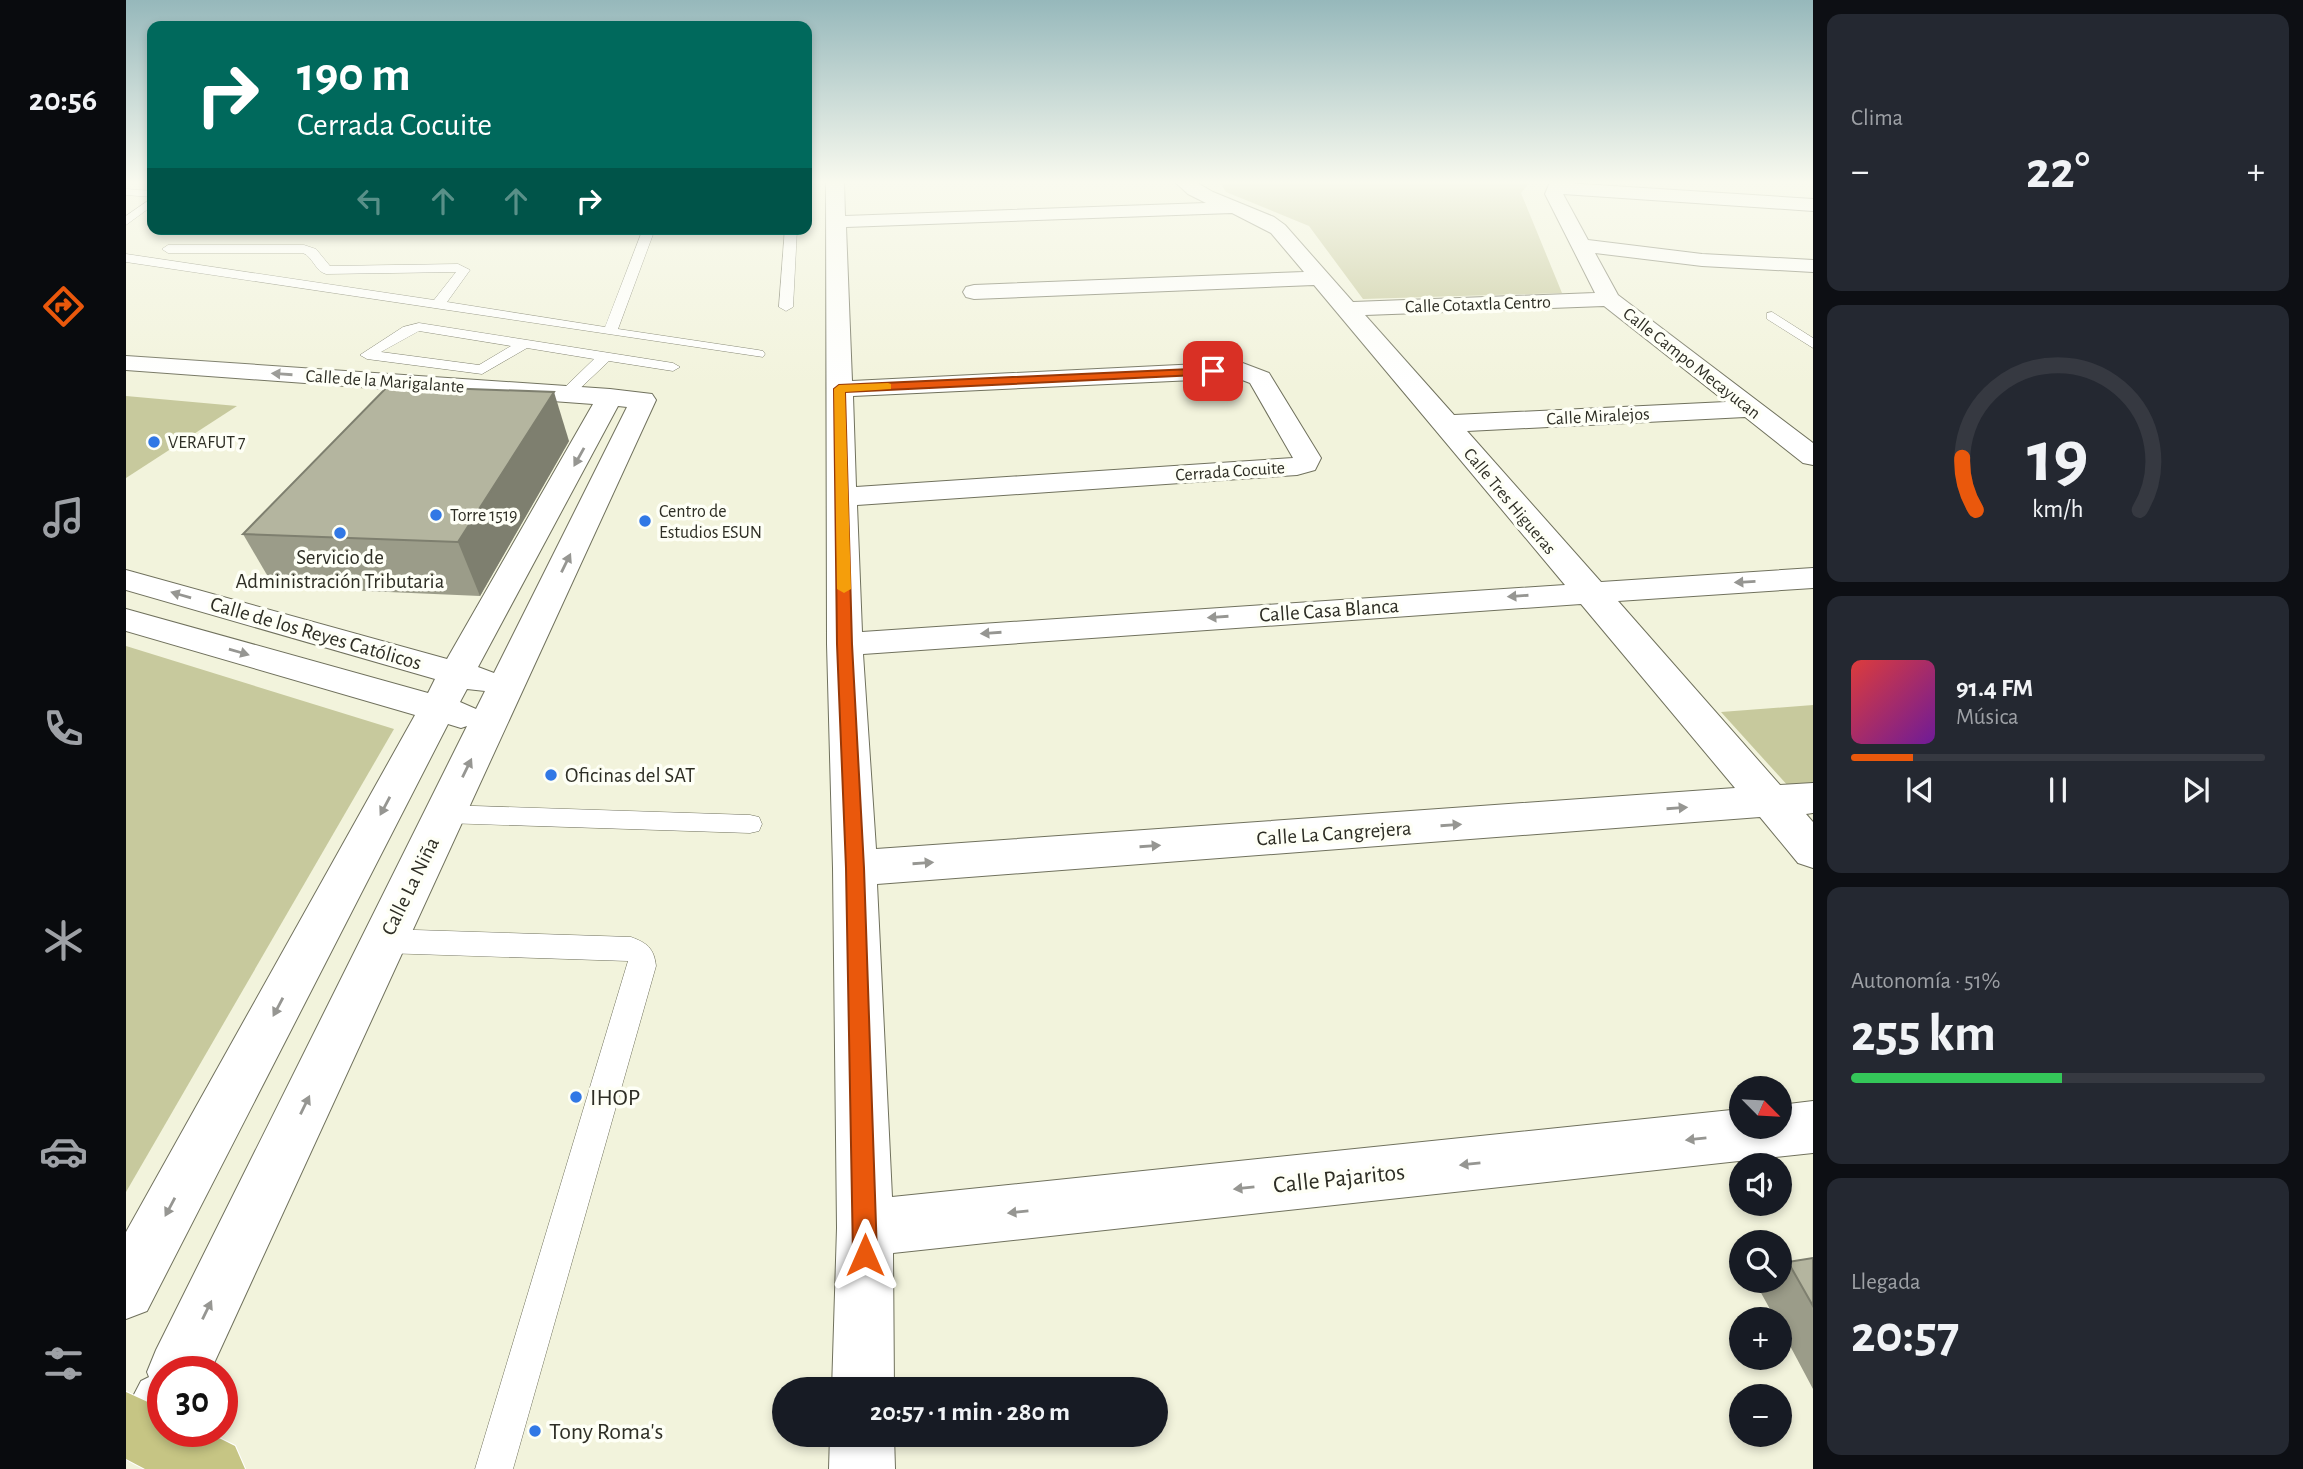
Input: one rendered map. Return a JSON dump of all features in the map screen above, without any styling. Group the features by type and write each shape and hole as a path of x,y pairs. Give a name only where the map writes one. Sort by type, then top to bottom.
{"main road":[{"path":"145,1421 212,1469"}],"street":[{"path":"836,251 845,644 855,868 865,1228 863,1377"},
{"name":"Calle Tres Higueras","path":"1296,251 1813,851"},
{"name":"Calle Campo Mecayucan","path":"1585,251 1609,299 1813,457"},
{"path":"1631,251 1702,260 1813,266"},
{"path":"1595,269 1702,260"},
{"path":"974,292 1319,278"},
{"name":"Calle Cotaxtla Centro","path":"1347,309 1609,299"},
{"name":"Calle de la Marigalante","path":"126,363 620,397"},
{"name":"Cerrada Cocuite","path":"839,389 1240,370 1260,378 1307,458 1305,464 1297,466 843,497"},
{"name":"Calle de la Marigalante","path":"126,382 620,397"},
{"path":"126,1290 437,709 620,397"},
{"name":"Calle La Niña","path":"186,1356 497,705 620,397"},
{"name":"Calle Miralejos","path":"1445,424 1750,409"},
{"name":"Calle Casa Blanca","path":"845,644 1588,591 1813,578"},
{"name":"Calle de los Reyes Católicos","path":"126,580 459,673 497,705"},
{"name":"Calle de los Reyes Católicos","path":"126,620 437,709 497,705"},
{"name":"Calle La Cangrejera","path":"855,868 1813,798"},
{"name":"Calle Pajaritos","path":"865,1228 1813,1127"},
{"path":"862,1447 862,1469"}],"lane":[{"path":"152,262 166,251"},
{"path":"311,251 326,270"},
{"path":"610,332 641,251"},
{"path":"786,307 790,251"},
{"path":"126,258 300,282 438,306 758,354"},
{"path":"300,282 326,270 462,268 464,272 438,306"},
{"path":"1772,316 1813,344"},
{"path":"524,344 482,370 367,355 408,330 419,327 524,344 620,397"},
{"path":"566,394 620,397 673,367"},
{"path":"445,814 750,824"},
{"path":"384,941 631,949 641,955 642,965 494,1469"}],"green space":[{"path":"1327,251 1545,251 1562,293 1363,299"},
{"name":"VERAFUT 7","path":"126,396 237,406 126,478"},
{"path":"126,646 394,729 126,1192"},
{"path":"1813,705 1813,785 1789,787 1721,712"}],"building":[{"path":"388,386 554,392 458,542 243,534"},
{"path":"1813,1258 1813,1306 1792,1269 1792,1261"}],"slow traffic":[{"path":"844,589 839,389 888,386"}],"place":[{"name":"VERAFUT 7","path":"154,442"},
{"name":"Torre 1519","path":"436,515"},
{"name":"Centro de Estudios ESUN","path":"645,521"},
{"name":"Servicio de Administración Tributaria","path":"340,533"},
{"name":"Oficinas del SAT","path":"551,775"},
{"name":"IHOP","path":"576,1097"},
{"name":"Tony Roma's","path":"535,1431"}],"route":[{"path":"865,1255 839,389 1213,371"}]}
